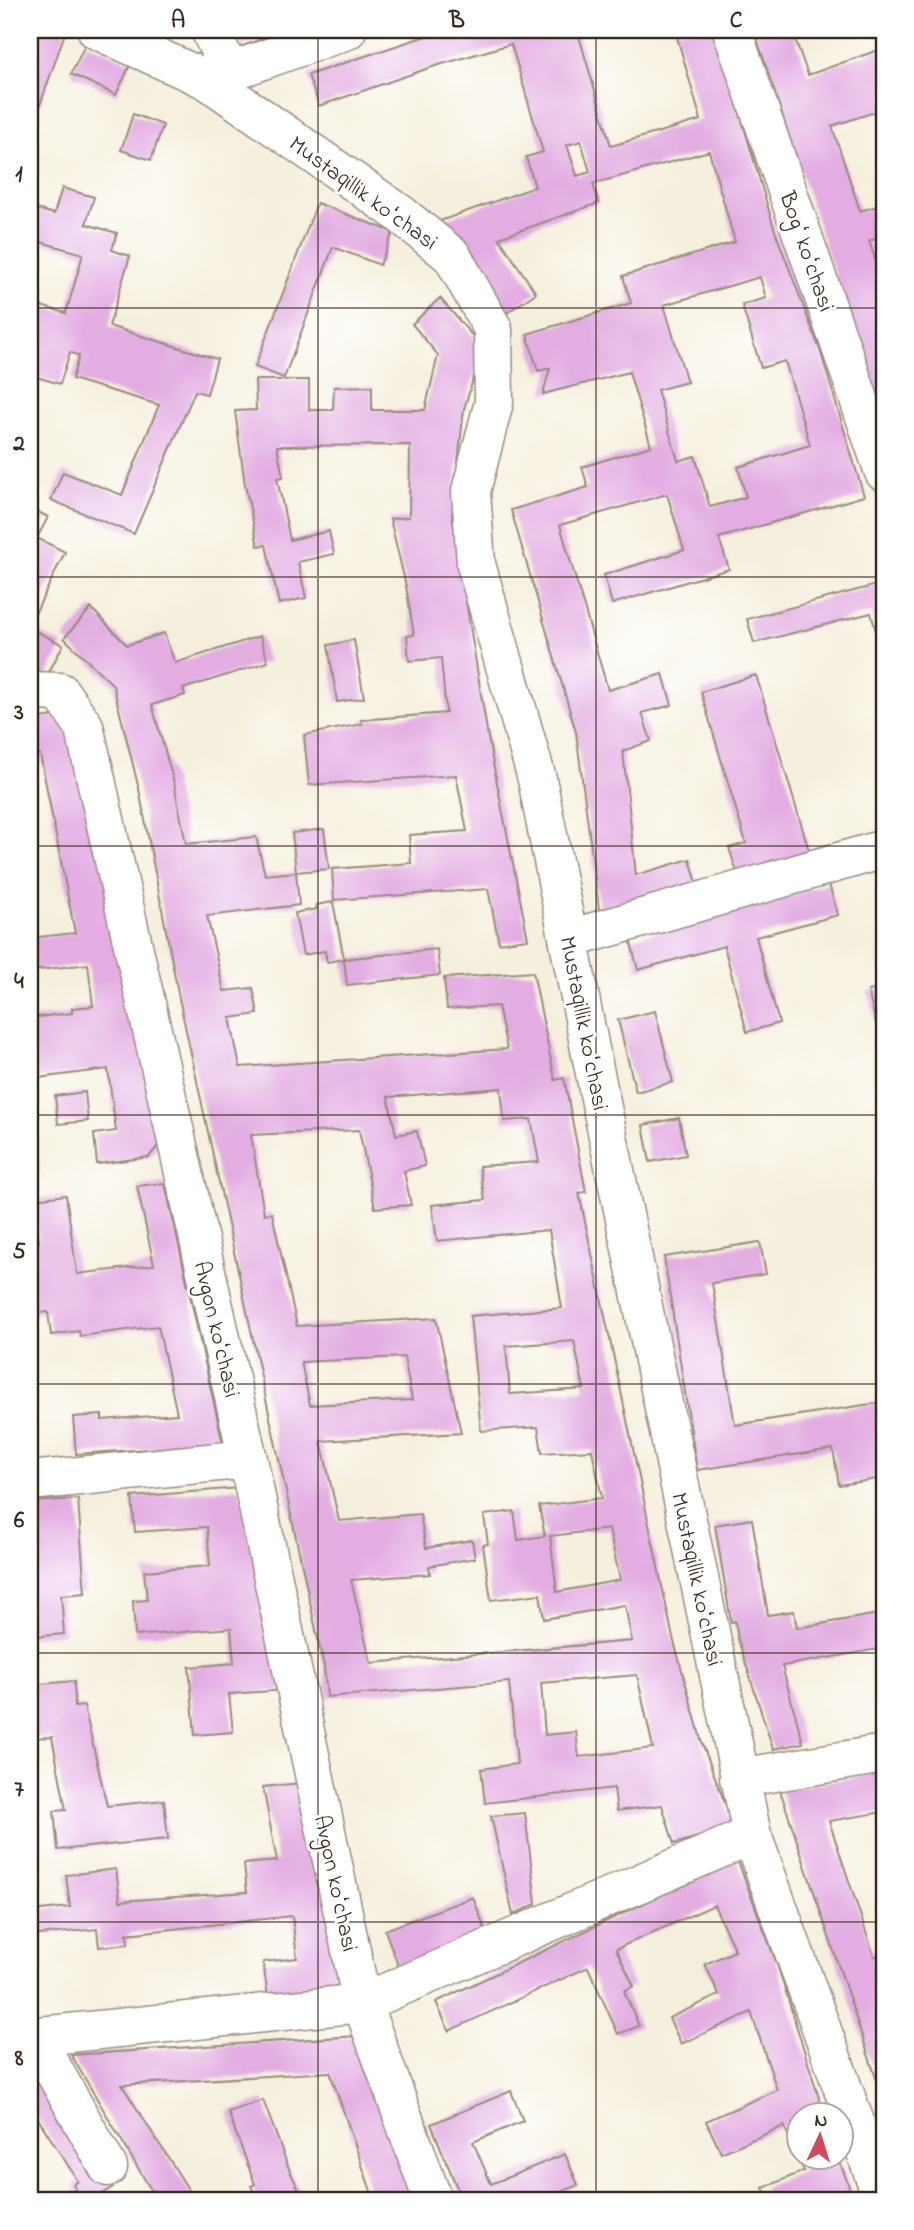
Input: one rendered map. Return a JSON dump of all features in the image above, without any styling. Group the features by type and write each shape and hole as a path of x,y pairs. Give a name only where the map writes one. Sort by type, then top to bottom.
{"street":[{"name":"Mustaqillik koʻchasi","path":"97,30 218,76 452,256 493,329 494,402 471,491 476,564 537,779 752,1835 869,2116 883,2200"},
{"path":"210,30 218,76 347,30"},
{"name":"Bogʻ koʻchasi","path":"732,30 884,472"},
{"name":"Avgon koʻchasi","path":"30,691 60,692 84,726 248,1459 362,2003 433,2200"},
{"path":"569,939 884,849"},
{"path":"30,1481 248,1459"},
{"path":"739,1778 884,1754"},
{"path":"108,2167 32,2037 362,2003 752,1835"}],"building":[{"path":"30,30 66,30 30,134"},
{"path":"225,30 284,30 233,50"},
{"path":"444,30 600,30 579,36 611,146 701,120 675,30 715,30 775,231 820,350 864,496 719,538 729,569 612,604 604,575 684,550 667,494 560,525 608,690 663,674 672,705 642,713 651,741 623,751 636,875 690,859 701,897 601,925 576,732 511,510 588,487 582,467 651,446 629,372 543,394 550,368 538,371 527,334 631,303 623,276 735,242 709,151 593,184 599,203 499,238 536,293 502,316 437,222 535,187 526,157 543,152 511,44 432,67 319,106 308,75","holes":["581,141 590,172 577,176 567,145","760,277 766,298 742,305 761,368 785,361 810,445 738,467 746,497 710,507 695,456 678,461 657,390 687,382 664,305"]},
{"path":"754,30 792,30 808,75 884,48 884,109 832,126 860,211 884,204 884,236 869,241 884,286 884,424"},
{"path":"86,43 131,63 116,95 71,74"},
{"path":"133,114 163,125 151,160 121,150"},
{"path":"62,188 94,197 86,224 117,233 112,250 130,256 109,326 217,359 207,394 195,391 134,534 51,500 63,472 122,495 159,405 72,379 79,356 70,352 60,384 30,375 30,303 66,313 83,254 30,239 30,207 54,214"},
{"path":"317,203 393,232 380,265 333,247 284,378 255,367"},
{"path":"440,298 476,340 480,356 464,409 452,515 489,743 528,939 499,943 488,889 334,900 332,869 411,863 409,835 467,831 456,775 309,785 304,735 362,724 361,720 446,713 441,658 409,661 407,636 414,635 390,519 409,517 410,445 277,446 283,477 277,478 290,540 329,531 334,554 298,562 306,598 279,604 266,545 258,546 245,485 235,411 256,410 255,380 309,380 309,410 333,410 334,387 372,386 372,410 425,410 438,355 412,324"},
{"path":"30,508 48,517 37,538 65,552 30,624"},
{"path":"884,583 884,661 871,613 754,643 747,619"},
{"path":"91,608 127,645 164,633 175,663 260,636 268,662 183,689 185,695 152,705 174,783 186,844 256,837 265,875 296,872 299,905 207,916 224,991 253,988 258,1014 230,1018 240,1067 507,1049 498,1006 447,1009 444,978 533,972 555,1080 564,1078 586,1192 579,1193 673,1638 702,1743 734,1827 674,1844 662,1805 617,1811 614,1788 485,1803 481,1769 517,1764 509,1682 327,1697 324,1667 179,998 139,789 113,685 64,638","holes":["501,1088 504,1121 531,1119 539,1162 479,1166 485,1200 432,1205 437,1241 549,1230 562,1308 470,1316 481,1431 538,1427 542,1453 592,1450 602,1498 539,1506 545,1536 518,1540 514,1511 484,1515 488,1544 483,1545 491,1600 540,1594 544,1619 625,1605 632,1641 371,1663 351,1580 430,1574 429,1566 475,1558 472,1540 426,1548 420,1514 339,1521 321,1441 461,1433 436,1318 297,1326 272,1213 264,1214 251,1135 359,1130 375,1208 411,1205 404,1171 425,1166 417,1131 396,1135 388,1097","574,1341 584,1389 510,1394 506,1346","404,1357 412,1400 310,1405 301,1362","609,1529 620,1580 557,1592 550,1536","637,1675 653,1748 579,1757 576,1732 545,1735 541,1683"]},
{"path":"30,628 63,645 47,676 30,679"},
{"path":"354,640 364,698 337,702 328,645"},
{"path":"756,675 812,860 740,881 729,848 746,843 701,692"},
{"path":"70,713 162,1141 149,1157 97,1164 94,1134 116,1131 108,1069 30,1079 30,1018 72,1013 72,1008 93,1006 88,964 30,971 30,938 75,933 40,754 30,755 30,720"},
{"path":"324,829 329,869 296,872 292,833"},
{"path":"829,884 838,915 756,937 779,1023 747,1032 724,946 638,970 630,939"},
{"path":"333,902 344,959 327,962 325,951 303,955 295,913 317,909 316,905"},
{"path":"437,949 440,975 347,985 344,959"},
{"path":"884,988 884,1021 876,1023 868,991"},
{"path":"655,1011 673,1082 636,1092 618,1020"},
{"path":"85,1092 88,1121 58,1124 55,1096"},
{"path":"30,1104 40,1173 30,1174"},
{"path":"679,1118 686,1155 650,1162 643,1125"},
{"path":"165,1183 223,1444 76,1454 73,1417 102,1415 102,1420 177,1414 158,1326 80,1336 79,1331 51,1335 48,1312 30,1314 30,1243 39,1242 33,1199 66,1195 77,1274 154,1265 137,1186"},
{"path":"760,1242 766,1274 712,1283 735,1425 884,1402 884,1478 839,1485 833,1449 697,1470 664,1257"},
{"path":"239,1488 287,1690 229,1694 233,1732 195,1735 189,1667 234,1663 231,1628 135,1636 133,1601 147,1600 144,1571 210,1566 207,1527 135,1532 132,1497"},
{"path":"78,1499 85,1593 61,1595 64,1634 30,1637 30,1502"},
{"path":"752,1519 768,1615 794,1611 797,1628 884,1613 884,1648 782,1666 803,1743 773,1749 738,1639 735,1621 731,1622 715,1525"},
{"path":"74,1681 75,1707 84,1706 107,1806 164,1800 168,1839 58,1850 54,1811 66,1810 52,1737 30,1738 30,1685"},
{"path":"884,1772 884,1812 829,1821 874,1956 884,1955 884,2102 780,1790"},
{"path":"300,1783 346,1988 268,1997 263,1962 297,1958 292,1916 127,1934 128,1944 99,1947 97,1929 30,1936 30,1911 70,1907 66,1875 116,1869 120,1901 247,1892 244,1864 277,1861 263,1787"},
{"path":"525,1813 536,1904 513,1915 491,1816"},
{"path":"737,1859 778,1967 820,2100 785,2100 785,2128 784,2126 721,2153 706,2121 777,2090 751,2012 681,2044 669,2018 719,1995 705,1964 735,1951 714,1905 616,1949 634,1986 624,1991 639,2026 618,2034 588,1967 449,2031 436,2002"},
{"path":"473,1897 487,1935 399,1968 385,1930"},
{"path":"357,2036 417,2200 374,2200 330,2072 122,2085 195,2200 157,2200 71,2055"},
{"path":"30,2065 42,2076 113,2187 92,2200 58,2200 76,2189 73,2185 78,2181 35,2114 30,2118"},
{"path":"511,2091 523,2121 473,2142 491,2184 565,2154 578,2185 540,2200 462,2200 431,2124"},
{"path":"263,2100 289,2169 304,2200 258,2200 251,2186 255,2184 228,2112"},
{"path":"843,2170 854,2200 769,2200 763,2188 804,2171"},
{"path":"315,2195 317,2200 304,2200"}]}
